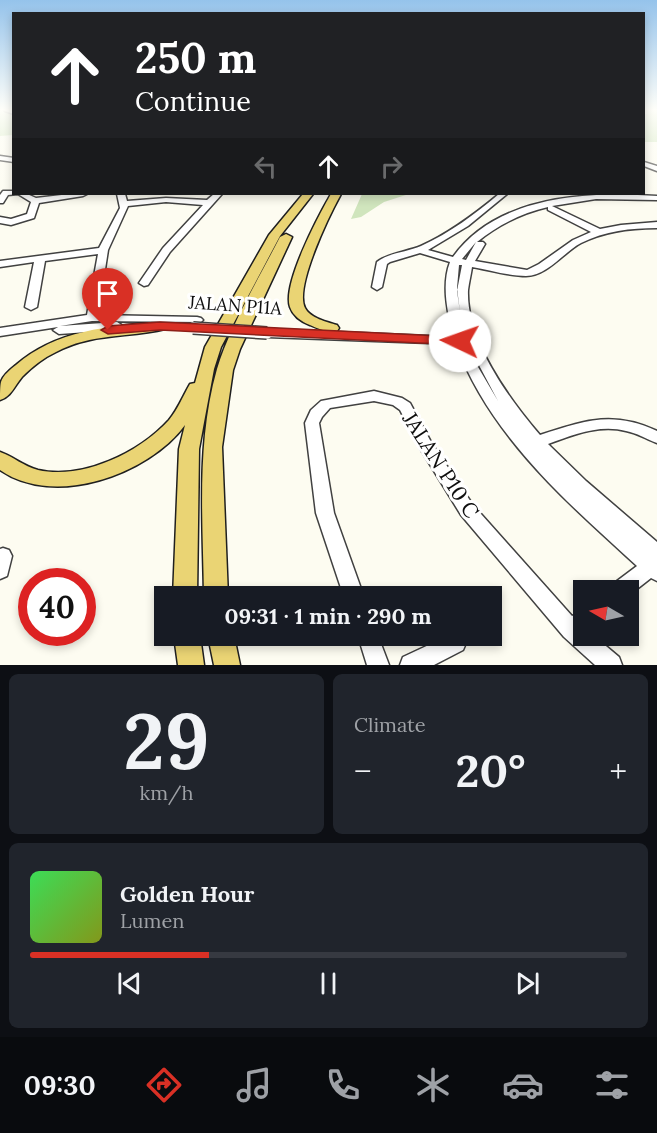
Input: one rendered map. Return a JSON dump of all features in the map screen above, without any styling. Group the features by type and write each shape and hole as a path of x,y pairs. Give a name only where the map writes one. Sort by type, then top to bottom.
{"main road":[{"path":"185,586 189,449 206,369 213,347 270,244 307,195"},
{"path":"216,586 212,447 225,370 232,349 272,263 296,221 317,195"},
{"path":"332,328 305,316 297,306 296,294 307,255 336,195"},
{"path":"0,394 20,368 47,349 64,341 108,330 160,326"},
{"path":"0,460 14,470 44,478 78,477 102,472 119,465 158,442 174,427 206,369"},
{"path":"188,646 191,665"},
{"path":"223,646 227,665"}],"street":[{"path":"0,201 7,193"},
{"path":"24,195 34,201 76,195"},
{"path":"92,318 103,250 122,213 125,204 122,195"},
{"path":"144,283 166,250 217,195"},
{"path":"377,287 382,262 439,241 502,195"},
{"path":"461,262 494,232 521,217 551,208 606,197"},
{"path":"655,564 566,489 502,418 487,393 465,337 461,262 471,243 486,229 514,214 546,205 606,197 657,199"},
{"path":"125,204 166,200 208,203"},
{"path":"0,220 11,222 31,216 34,201"},
{"path":"551,208 600,233"},
{"path":"419,250 461,262 511,272 536,272 568,246 600,233 625,226 657,225"},
{"path":"0,264 103,250"},
{"path":"31,307 40,259"},
{"name":"JALAN P11A","path":"0,332 92,318 268,329 465,337"},
{"name":"JALAN P11A","path":"0,340 70,329 195,324"},
{"name":"JALAN P11A","path":"268,329 332,328 465,337"},
{"path":"465,337 537,442 655,564"},
{"name":"JALAN P10 C","path":"350,586 325,513 312,423 316,414 326,404 374,396 387,397 405,407 426,446 467,510 573,620"},
{"path":"537,442 605,422 628,424 657,437"},
{"path":"634,580 655,564"},
{"path":"371,646 378,665"},
{"path":"411,665 452,646"},
{"name":"JALAN P10 C","path":"595,646 611,665"}],"green space":[{"path":"362,195 406,195 384,202 361,217 351,219"}],"route":[{"path":"108,330 160,326 460,341"}]}
